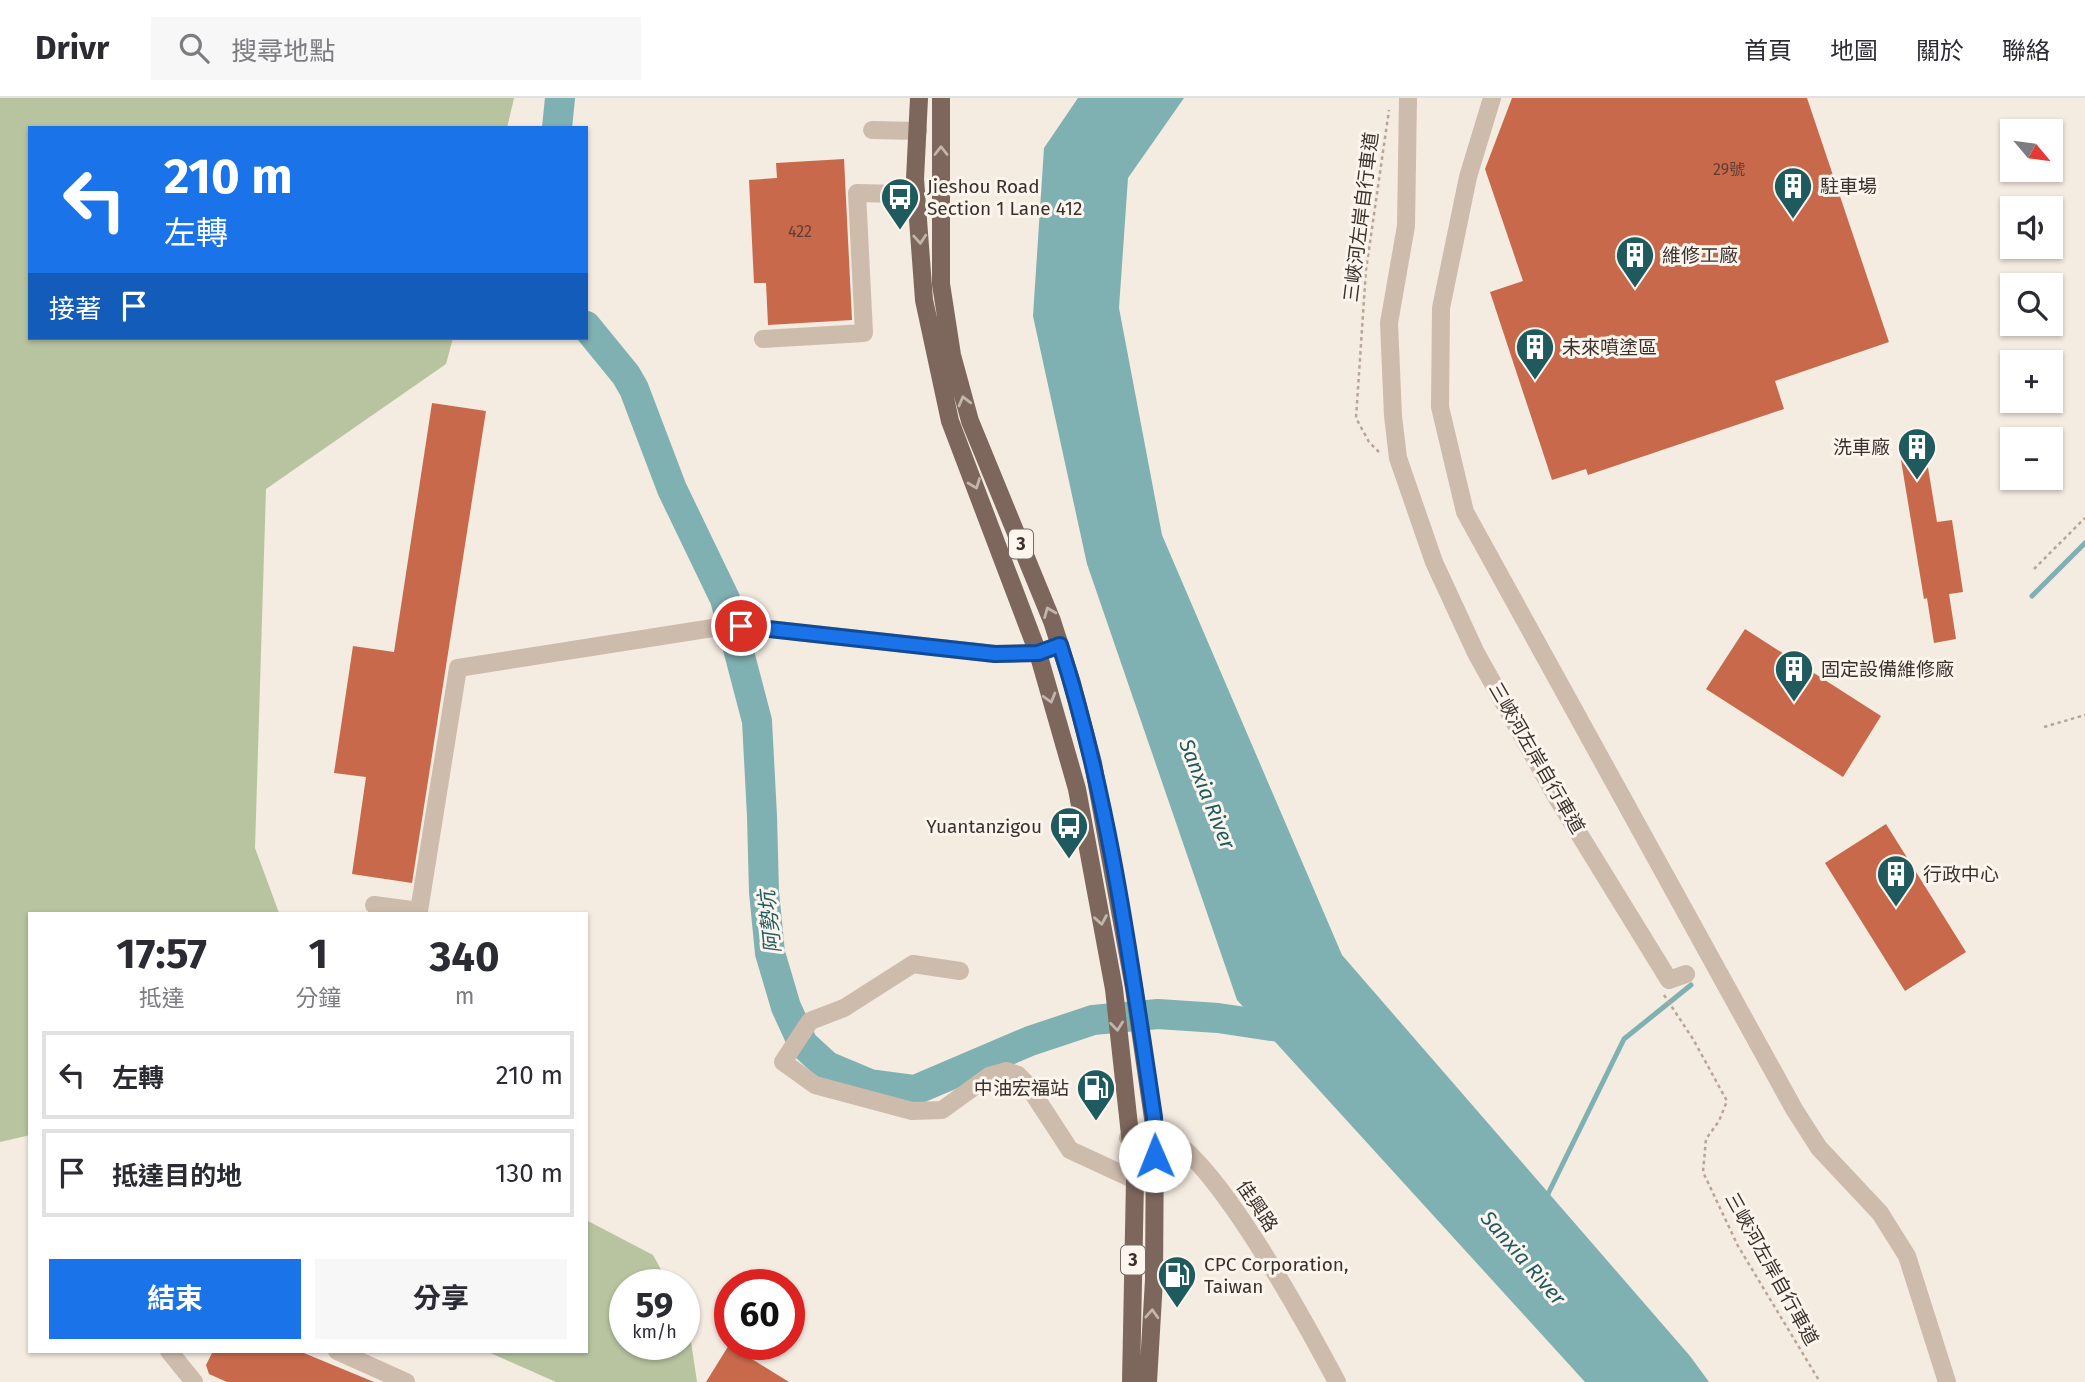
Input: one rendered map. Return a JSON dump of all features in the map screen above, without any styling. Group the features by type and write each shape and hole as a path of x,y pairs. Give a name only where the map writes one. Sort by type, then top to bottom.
{"main road":[{"name":"3","path":"919,98 916,191 924,300 950,421 1038,653 1077,789 1114,989 1128,1138 1135,1180 1130,1382"},
{"name":"3","path":"941,98 941,284 952,355 970,421 1060,645 1093,762 1134,988 1155,1132 1154,1280 1148,1382"}],"street":[{"path":"1408,98 1406,226 1389,323 1393,416 1398,458 1434,562 1476,653 1557,798 1669,980 1686,974"},
{"path":"1492,98 1468,177 1441,308 1440,407 1465,512 1794,1109 1819,1149 1880,1213 1907,1256 1947,1382"},
{"path":"872,130 918,131"},
{"path":"763,339 864,333 857,193 899,194 916,191"},
{"path":"374,905 419,912 458,668 719,627 741,626 995,654 1038,653 1060,645"},
{"path":"960,971 913,964 844,1008 810,1021 783,1062 815,1085 912,1111 942,1110 989,1076 1007,1071 1018,1075 1027,1084 1070,1150 1135,1180"},
{"path":"1128,1138 1155,1132"},
{"name":"佳興路","path":"1155,1132 1181,1144 1214,1179 1258,1245 1313,1336 1337,1382"},
{"path":"171,1353 194,1382"},
{"path":"341,1353 406,1382"}],"path":[{"name":"三峽河左岸自行車道","path":"1383,457 1370,442 1356,418 1366,270 1389,111"},
{"path":"2034,569 2085,517"},
{"path":"2044,727 2085,715"},
{"name":"三峽河左岸自行車道","path":"1658,985 1693,1039 1727,1101 1719,1121 1706,1139 1703,1172 1738,1246 1820,1382"}],"green space":[{"path":"0,98 514,98 507,126 28,126 28,340 452,340 446,364 266,489 255,848 279,912 28,912 28,1135 0,1142"},
{"path":"588,1221 653,1255 661,1269 609,1269 609,1360 694,1360 697,1382 556,1382 491,1353 588,1353"}],"water":[{"name":"Sanxia River","path":"1078,98 1184,98 1128,178 1119,308 1162,535 1342,955 1690,1356 1709,1382 1585,1382 1237,1000 1087,564 1033,316 1044,148"}],"building":[{"name":"維修工廠","path":"1512,98 1807,98 1889,342 1775,381 1784,409 1588,475 1586,469 1552,480 1490,292 1523,281 1485,169"},
{"path":"844,159 852,320 768,325 766,283 754,283 749,180 777,178 776,163"},
{"path":"432,403 486,411 412,883 352,874 366,777 334,773 353,646 394,652"},
{"name":"洗車廠","path":"1923,437 1937,522 1952,520 1963,592 1949,594 1956,639 1934,643 1898,442"},
{"name":"固定設備維修廠","path":"1745,629 1881,716 1843,777 1706,689"},
{"name":"行政中心","path":"1886,824 1966,952 1905,991 1825,863"},
{"path":"212,1353 304,1353 374,1382 227,1382 209,1374 206,1365"},
{"path":"720,1360 753,1360 789,1382 706,1382"}],"waterway":[{"name":"阿勢坑","path":"557,126 560,98"},
{"name":"阿勢坑","path":"588,328 634,389 672,489 725,599 757,721 764,892 770,953 786,1007 803,1044 827,1066 870,1084 915,1090 1030,1041 1093,1020 1158,1014 1218,1018 1299,1030"},
{"path":"2032,596 2085,543"},
{"path":"1546,1198 1624,1039 1691,985"}],"place":[{"name":"駐車場","path":"1793,220"},
{"name":"Jieshou Road Section 1 Lane 412","path":"900,231"},
{"name":"維修工廠","path":"1635,289"},
{"name":"未來噴塗區","path":"1535,381"},
{"name":"洗車廠","path":"1917,481"},
{"name":"固定設備維修廠","path":"1794,703"},
{"name":"Yuantanzigou","path":"1069,860"},
{"name":"行政中心","path":"1896,908"},
{"name":"中油宏福站","path":"1096,1122"},
{"name":"CPC Corporation, Taiwan","path":"1177,1309"}],"route":[{"path":"741,626 995,654 1038,653 1060,645 1093,762 1116,879 1154,1117 1155,1156"}]}
